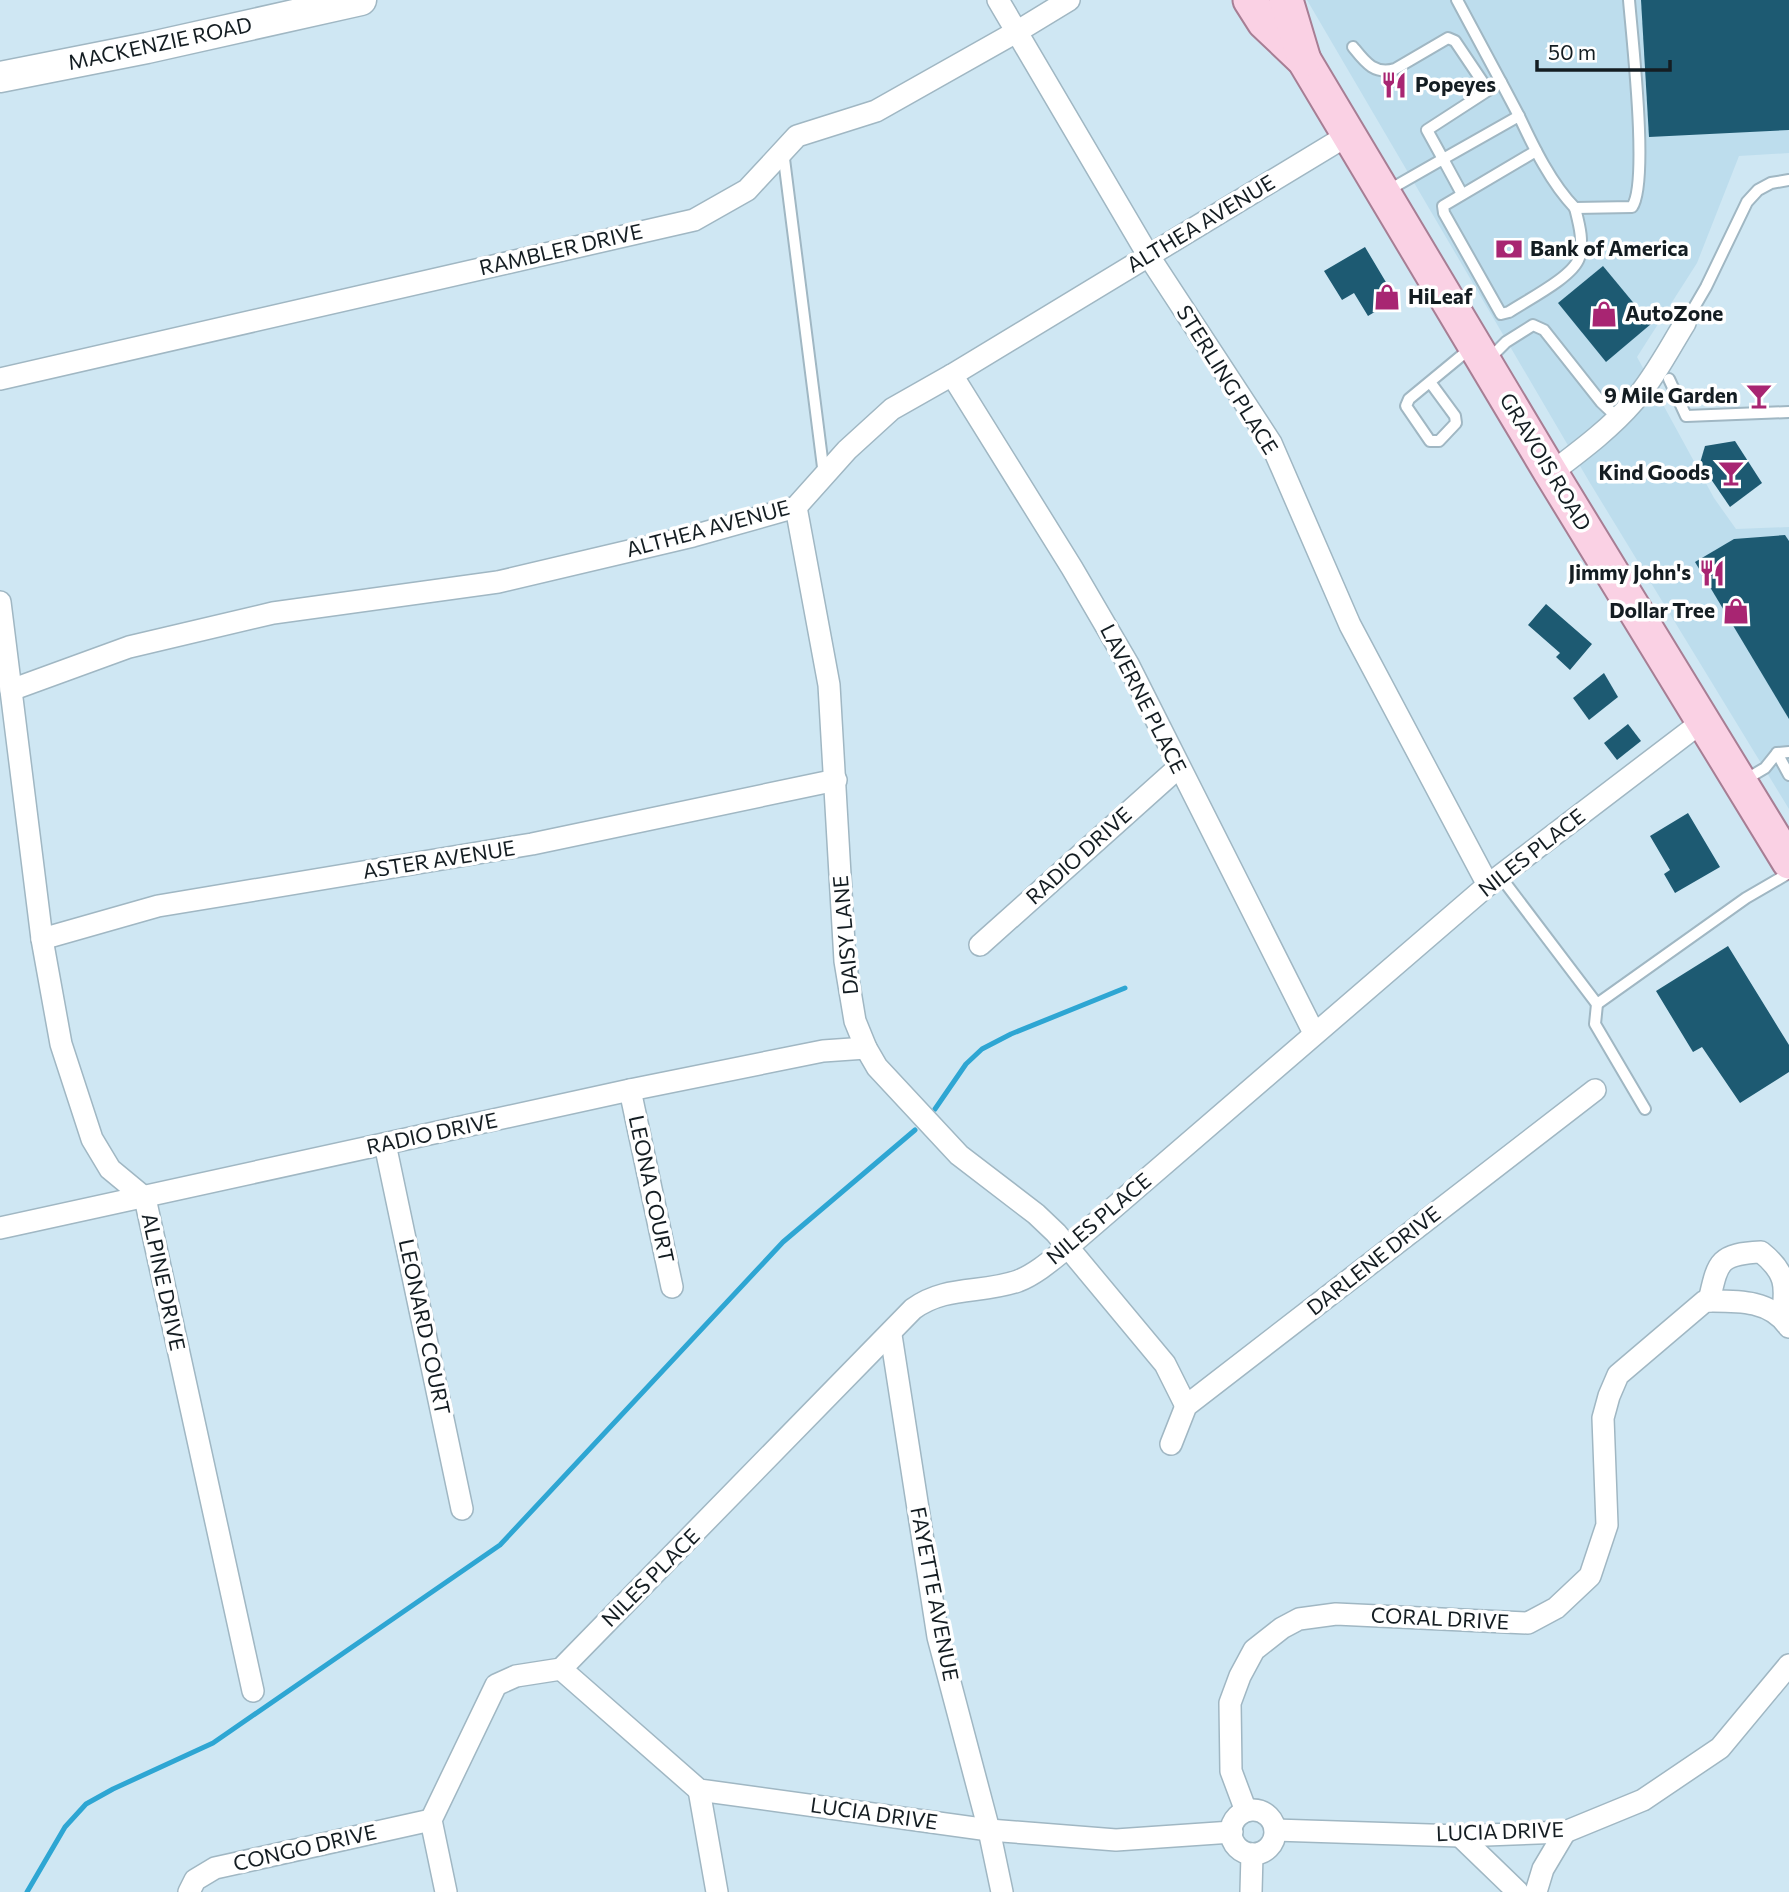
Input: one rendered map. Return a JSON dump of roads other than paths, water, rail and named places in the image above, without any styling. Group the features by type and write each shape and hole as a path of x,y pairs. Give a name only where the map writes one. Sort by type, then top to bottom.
{"main road":[{"name":"MACKENZIE ROAD","path":"0,77 87,61 361,0"},
{"name":"GRAVOIS ROAD","path":"1250,0 1264,22 1304,60 1551,473 1788,858"},
{"name":"GRAVOIS ROAD","path":"1291,2 1304,60"}],"street":[{"name":"STERLING PLACE","path":"998,0 1148,255 1271,443 1350,625 1494,881"},
{"name":"RAMBLER DRIVE","path":"0,379 694,220 747,190 797,136 876,111 1018,32 1069,0"},
{"name":"ALTHEA AVENUE","path":"10,690 129,647 273,613 498,582 693,536 796,507 847,450 892,410 1348,135"},
{"path":"1551,473 1611,424 1665,371 1685,323"},
{"name":"LAVERNE PLACE","path":"952,375 1128,664 1314,1033"},
{"name":"DAISY LANE","path":"796,507 829,685 845,961 855,1021 866,1048 877,1067 959,1155 1036,1214 1068,1247 1165,1364 1186,1406"},
{"name":"ALPINE DRIVE","path":"0,603 42,939 61,1044 92,1139 110,1169 145,1198 253,1691"},
{"name":"NILES PLACE","path":"561,1669 913,1310 928,1298 1020,1280 1068,1247 1494,881 1703,721"},
{"name":"RADIO DRIVE","path":"980,945 1179,768"},
{"name":"ASTER AVENUE","path":"42,939 158,906 532,844 836,780"},
{"name":"RADIO DRIVE","path":"0,1228 630,1090 823,1051 866,1048"},
{"name":"LEONA COURT","path":"630,1090 672,1287"},
{"name":"DARLENE DRIVE","path":"1186,1406 1595,1090"},
{"name":"LEONARD COURT","path":"385,1144 462,1509"},
{"path":"1761,1252 1778,1266 1786,1293 1785,1322 1750,1301 1709,1301 1717,1268 1729,1257 1761,1252"},
{"name":"CORAL DRIVE","path":"1246,1811 1231,1771 1230,1703 1254,1650 1282,1628 1299,1619 1324,1615 1528,1623 1556,1608 1590,1576 1607,1525 1603,1418 1618,1375 1705,1301 1709,1301"},
{"name":"FAYETTE AVENUE","path":"891,1335 938,1637 989,1829 1002,1892"},
{"path":"1171,1444 1186,1406"},
{"name":"LUCIA DRIVE","path":"1275,1830 1461,1836 1566,1832 1643,1800 1720,1748 1789,1664"},
{"path":"446,1892 431,1820 496,1685 516,1676 561,1669 699,1790 717,1892"},
{"name":"LUCIA DRIVE","path":"699,1790 989,1829 1116,1840 1231,1832"},
{"path":"1246,1811 1263,1812 1273,1822 1275,1830 1272,1844 1259,1853 1252,1854 1238,1848 1231,1832 1237,1816 1246,1811"},
{"name":"CONGO DRIVE","path":"189,1892 195,1880 215,1868 431,1820"},
{"path":"1536,1892 1543,1869 1566,1832"},
{"path":"1461,1836 1518,1892"},
{"path":"1251,1892 1252,1854"}],"lane":[{"path":"1457,0 1536,151 1575,208 1581,244 1576,265 1568,273 1509,312 1501,314 1444,213 1443,206 1536,151"},
{"path":"1575,208 1632,207 1637,199 1640,150 1629,0"},
{"path":"1353,47 1370,67 1385,72 1395,69 1448,38 1455,41 1488,90"},
{"path":"1462,194 1427,130 1501,82"},
{"path":"1385,193 1519,116"},
{"path":"783,151 824,477"},
{"path":"1685,323 1706,287 1747,202 1758,190 1771,183 1789,180"},
{"path":"1430,382 1455,416 1456,423 1438,441 1430,441 1406,406 1409,399 1430,382 1534,326 1544,330 1557,343 1601,402 1611,424"},
{"path":"1665,371 1686,416 1789,412"},
{"path":"1741,783 1765,768 1777,753 1789,752"},
{"path":"1777,753 1789,775"},
{"path":"1597,1004 1746,898 1788,858"},
{"path":"1494,881 1597,1004 1595,1024 1645,1109"}],"waterway":[{"path":"935,1109 966,1064 982,1049 1011,1034 1125,988"},
{"path":"27,1892 65,1827 86,1804 213,1743 500,1545 783,1242 915,1130"}],"place":[{"name":"Popeyes","path":"1394,85"},
{"name":"Bank of America","path":"1509,249"},
{"name":"HiLeaf","path":"1387,297"},
{"name":"AutoZone","path":"1604,314"},
{"name":"9 Mile Garden","path":"1759,396"},
{"name":"Kind Goods","path":"1731,473"},
{"name":"Jimmy John's","path":"1712,573"},
{"name":"Dollar Tree","path":"1736,611"}]}
